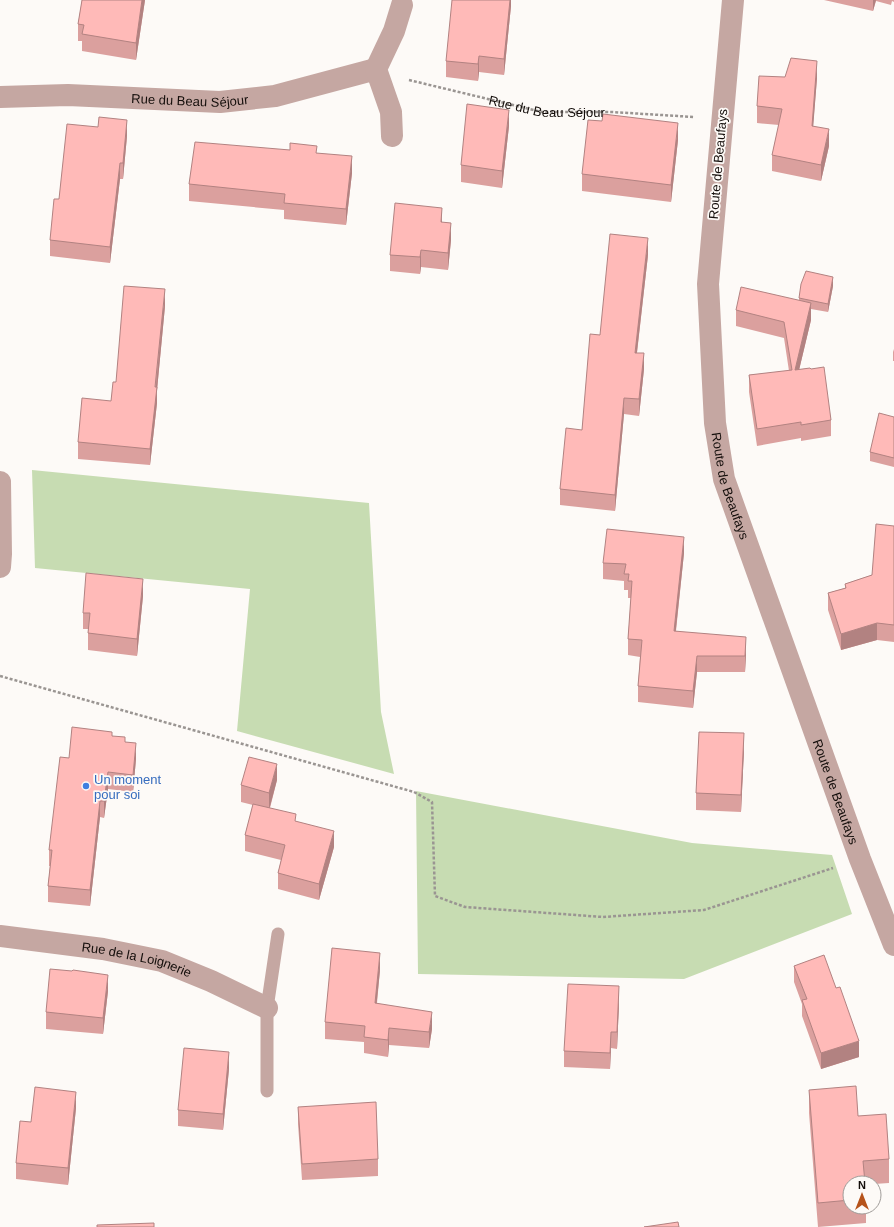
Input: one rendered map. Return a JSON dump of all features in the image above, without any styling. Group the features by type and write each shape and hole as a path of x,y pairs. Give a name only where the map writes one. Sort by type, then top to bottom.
{"street":[{"name":"Route de Beaufays","path":"733,0 708,284 715,422 724,479 860,859 894,946"},
{"path":"392,136 391,112 376,69 394,31 402,5"},
{"name":"Rue du Beau Séjour","path":"0,97 68,95 220,102 275,96 376,69"},
{"path":"0,482 0,567"},
{"name":"Rue de la Loignerie","path":"0,936 103,949 162,961 211,981 266,1008"}],"lane":[{"path":"267,1091 266,1008 278,934"}],"path":[{"name":"Rue du Beau Séjour","path":"376,69 426,85 542,112 612,112 722,119"},
{"path":"0,676 414,792 432,802 435,896 465,907 603,918 704,910 860,859"}],"green space":[{"path":"32,470 369,503 381,712 394,774 237,731 250,589 35,568"},
{"path":"416,791 692,843 832,855 852,914 684,979 418,974"}],"building":[{"path":"82,0 142,0 136,43 82,34 84,25 78,24"},
{"path":"452,0 510,0 504,59 479,56 478,64 446,61"},
{"path":"791,58 817,61 812,126 829,129 821,165 772,155 782,109 757,106 759,76 785,77"},
{"path":"467,104 509,110 502,171 461,165"},
{"path":"603,114 678,123 671,185 582,174 588,120 602,121"},
{"path":"99,117 127,120 123,163 120,163 110,247 50,240 54,199 59,199 67,124 98,127"},
{"path":"195,142 290,150 290,143 317,146 316,153 352,156 346,209 284,203 285,194 189,184"},
{"path":"395,203 442,208 441,222 451,223 448,253 421,250 420,257 390,255"},
{"path":"610,234 648,238 635,353 644,353 639,399 624,398 615,495 560,489 566,428 582,430 590,334 600,335"},
{"path":"806,271 833,277 828,304 799,298 801,284"},
{"path":"124,286 165,289 150,449 78,442 82,398 111,401 113,382 116,382"},
{"path":"741,287 811,303 795,370 824,367 831,420 801,425 801,422 757,429 749,375 792,370 784,322 736,310"},
{"path":"879,413 894,417 894,458 870,452"},
{"path":"876,524 894,526 894,625 877,623 841,634 828,593 846,588 845,584 872,575"},
{"path":"607,529 684,537 674,631 746,637 745,656 697,656 693,691 638,686 642,640 628,639 632,581 628,581 629,574 624,574 626,564 603,563"},
{"path":"86,573 143,579 137,639 88,633 90,613 83,613"},
{"path":"72,727 112,732 112,736 125,737 125,742 136,743 133,775 108,772 104,801 100,801 90,890 48,886 52,850 49,850 60,757 69,758"},
{"path":"699,732 744,733 741,795 696,793"},
{"path":"249,757 277,764 269,793 241,785"},
{"path":"253,804 296,814 295,821 334,831 319,884 278,873 285,845 245,835"},
{"path":"332,948 380,953 375,1003 432,1012 429,1032 389,1028 388,1040 364,1037 365,1026 325,1022"},
{"path":"824,955 836,988 840,987 859,1041 821,1053 802,1000 807,999 794,966"},
{"path":"50,969 73,970 108,975 103,1018 46,1012"},
{"path":"568,984 619,986 617,1032 611,1032 610,1053 564,1051"},
{"path":"184,1048 229,1052 223,1114 178,1110"},
{"path":"856,1086 858,1116 886,1114 889,1159 863,1161 864,1175 842,1175 842,1201 818,1203 809,1090"},
{"path":"35,1087 76,1092 68,1168 16,1163 20,1121 31,1122"},
{"path":"376,1102 378,1159 302,1164 298,1107"},
{"path":"678,1222 679,1227 644,1227"},
{"path":"154,1223 154,1227 97,1227 97,1225"}],"place":[{"name":"Un moment pour soi","path":"86,786"}]}
